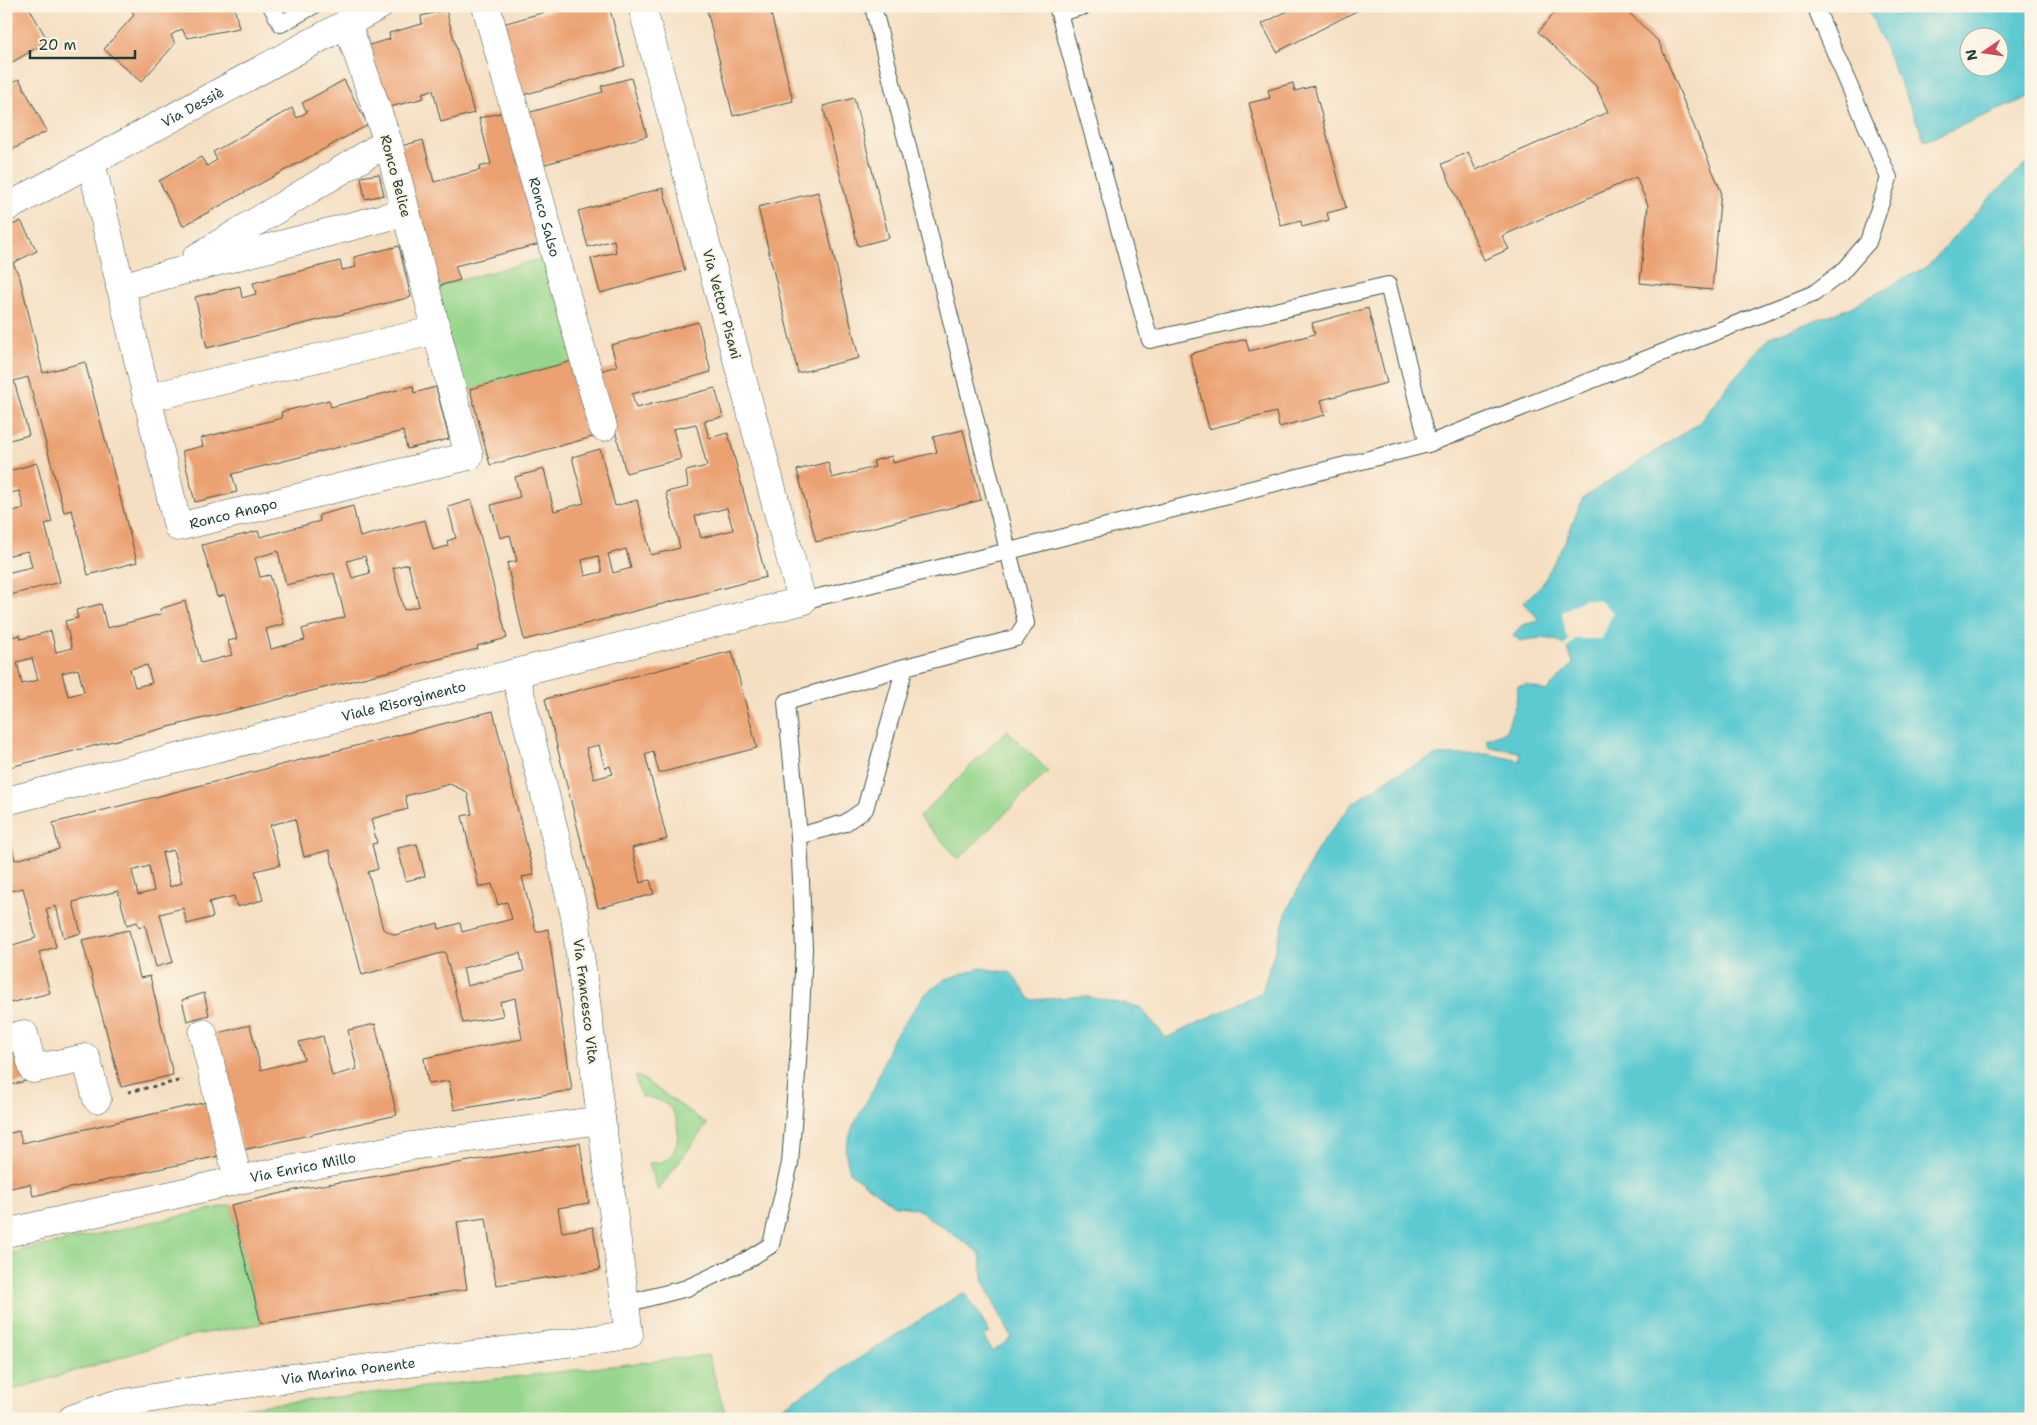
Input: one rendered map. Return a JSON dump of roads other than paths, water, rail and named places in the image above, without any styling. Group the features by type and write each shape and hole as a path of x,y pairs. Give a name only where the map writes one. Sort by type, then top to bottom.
{"street":[{"name":"Via Dessiè","path":"6,208 379,6"},
{"name":"Ronco Salso","path":"486,6 603,427"},
{"name":"Via Vettor Pisani","path":"642,6 802,601"},
{"name":"Ronco Belice","path":"347,23 388,142 437,330"},
{"path":"170,274 388,142"},
{"name":"Ronco Anapo","path":"90,162 178,526 469,456 437,330"},
{"path":"120,287 406,212"},
{"path":"147,398 437,330"},
{"name":"Viale Risorgimento","path":"6,801 802,601"},
{"name":"Via Francesco Vita","path":"515,673 574,916 629,1335"},
{"path":"202,1033 238,1180"},
{"path":"6,1039 24,1034 33,1069 86,1058 97,1099"},
{"name":"Via Enrico Millo","path":"6,1233 238,1180 411,1146 601,1120"},
{"name":"Via Marina Ponente","path":"72,1419 113,1404 199,1390 629,1335"}],"lane":[{"path":"271,6 281,24 313,6"},
{"path":"625,1304 687,1288 747,1260 771,1245 790,1163 800,1035 804,949 799,836 786,702 905,667 1016,638 1026,623 873,6"},
{"path":"1085,6 1058,10 1150,340 1388,285 1428,444"},
{"path":"802,601 1009,551 1428,444 1813,294 1841,273 1868,242 1889,178 1815,6"},
{"path":"799,836 845,822 865,809 905,667"}],"water":[{"path":"1867,6 2031,6 2031,96 1925,141"},
{"path":"2031,160 2031,1419 763,1419 961,1294 967,1295 990,1333 984,1336 992,1352 1012,1338 984,1284 980,1253 915,1208 895,1206 850,1173 845,1151 853,1126 874,1088 892,1040 925,994 946,979 981,968 1011,973 1031,1000 1083,996 1140,1007 1166,1038 1262,992 1287,911 1318,848 1353,803 1394,775 1437,755 1488,754 1520,761 1519,752 1489,747 1487,739 1506,731 1516,703 1518,686 1527,685 1546,691 1573,664 1567,648 1557,641 1539,638 1520,641 1513,635 1522,625 1539,621 1523,603 1542,584 1564,544 1583,498 1699,423 1734,378 1770,337 1849,308 1928,266 1994,193"}]}
